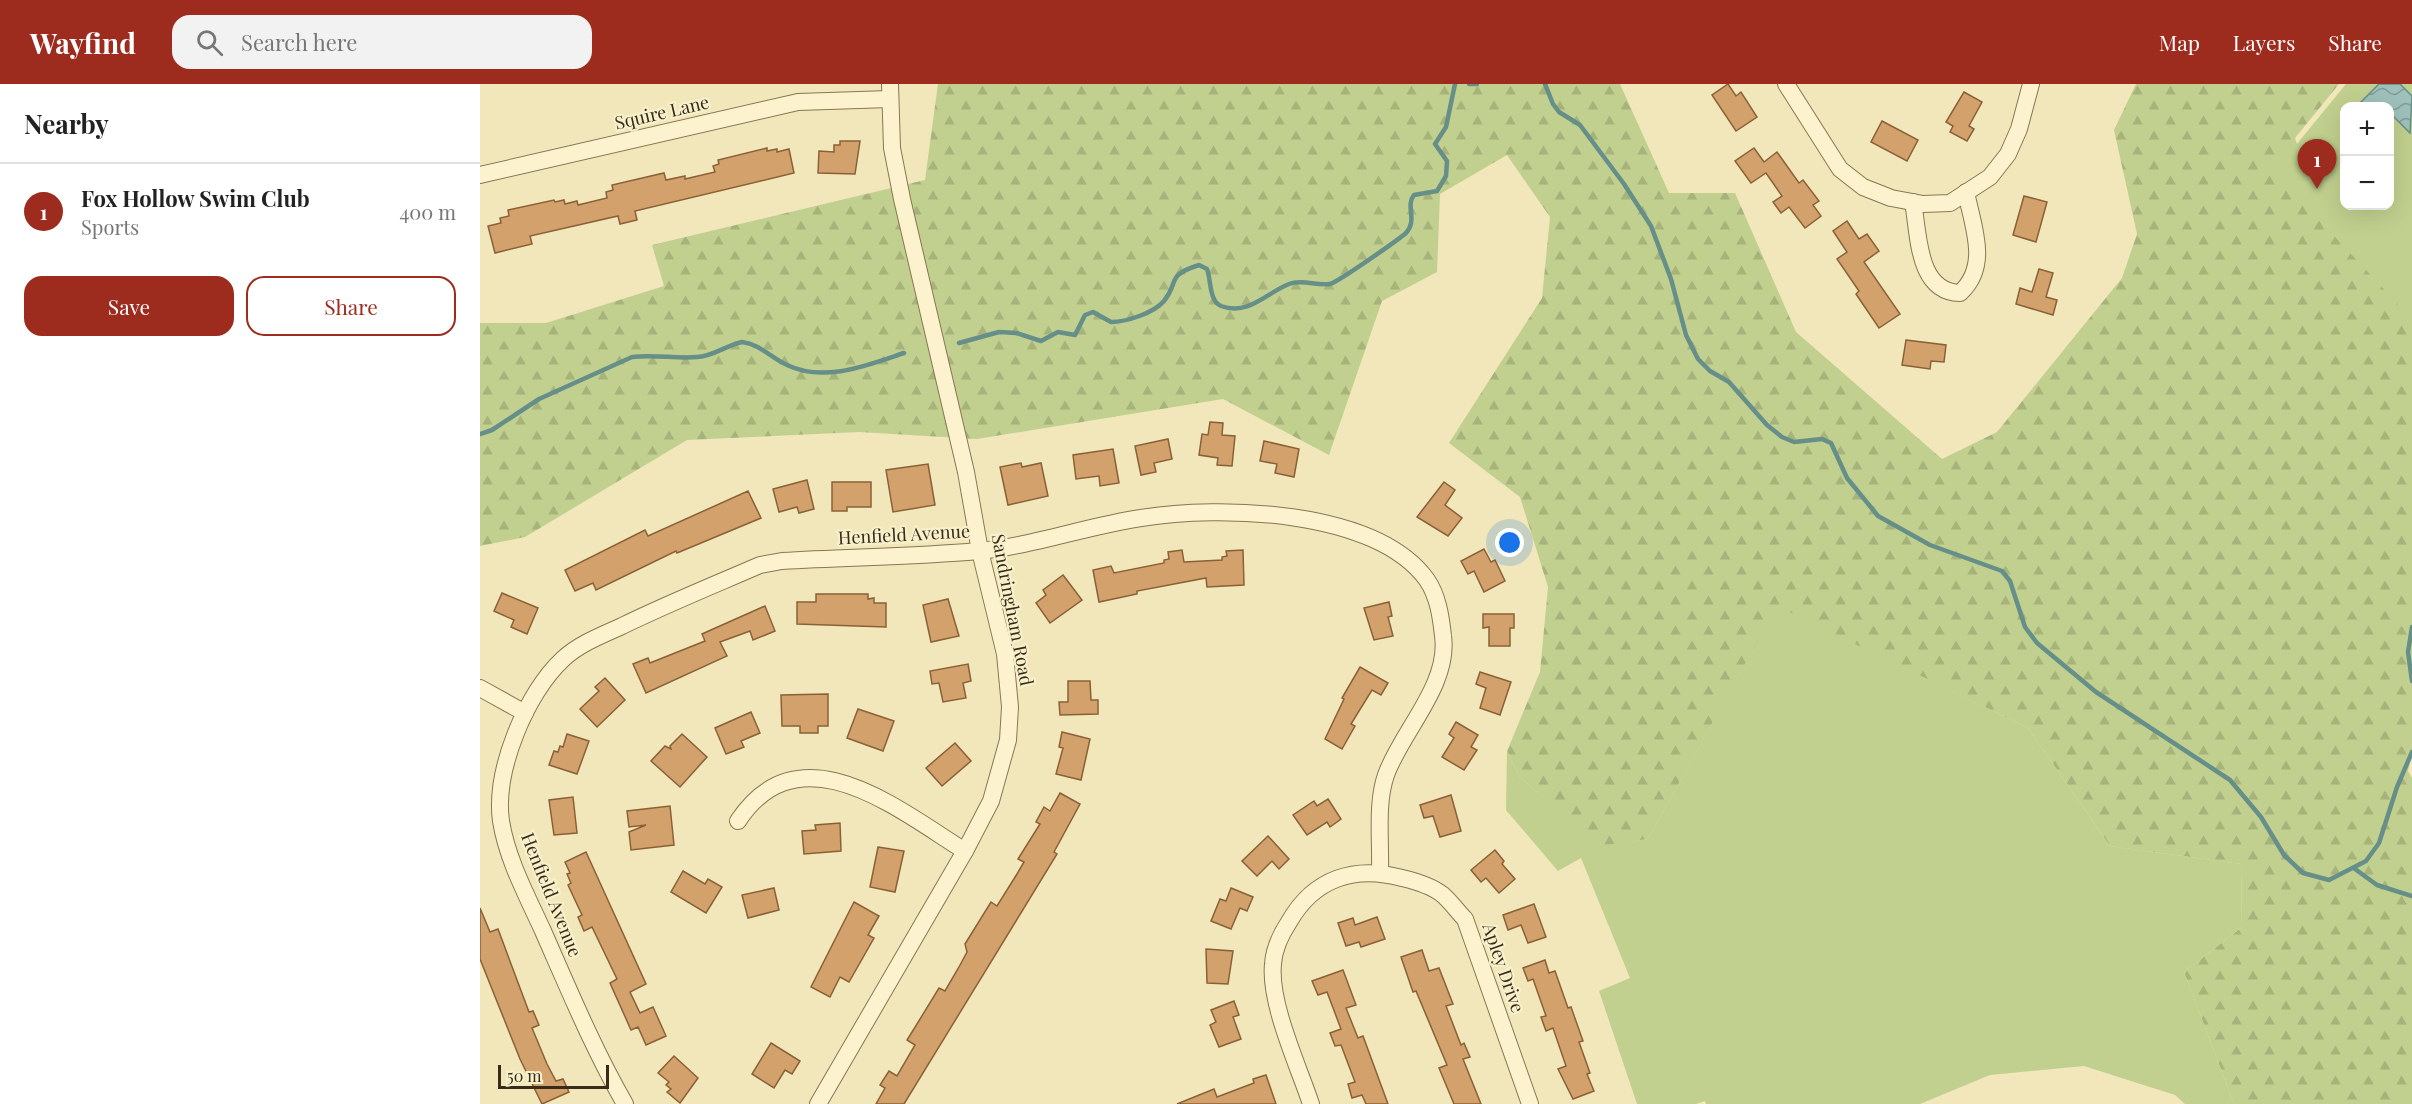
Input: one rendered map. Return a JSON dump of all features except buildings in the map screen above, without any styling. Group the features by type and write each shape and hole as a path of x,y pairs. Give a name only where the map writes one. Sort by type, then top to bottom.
{"street":[{"path":"1785,84 1840,170 1863,187 1891,198 1913,202 1950,202 1990,177 2008,154 2019,129 2031,84"},
{"name":"Squire Lane","path":"480,175 798,102 890,92"},
{"name":"Sandringham Road","path":"818,1104 965,851 991,801 1008,740 1010,707 1005,654 980,551 966,472 902,199 892,148 890,92"},
{"path":"1913,202 1926,272 1934,285 1947,292 1960,292 1970,283 1977,268 1966,192"},
{"name":"Henfield Avenue","path":"625,1104 600,1061 513,863 501,820 501,792 508,758 525,713 543,682 564,659 590,641 760,565 782,561 980,551 1139,518 1250,512 1285,515 1329,525 1371,539 1406,559 1427,580 1437,600 1444,639 1440,666 1423,709 1387,771 1383,786 1380,872"},
{"path":"480,688 525,713"},
{"path":"738,821 753,802 777,787 809,779 835,780 870,792 965,851"},
{"name":"Apley Drive","path":"1311,1104 1273,991 1273,962 1279,938 1298,906 1312,893 1336,879 1359,872 1380,872 1417,882 1443,895 1465,919 1530,1104"}],"green space":[{"path":"938,84 1620,84 1669,193 1735,193 1796,332 1942,459 1997,432 2122,278 2137,234 2114,130 2136,84 2339,84 2295,138 2323,220 2412,314 2412,753 2408,771 2412,778 2412,1104 2234,1104 2184,972 2242,927 2241,864 2110,846 2028,728 1777,607 1648,839 1598,847 1519,776 1507,751 1540,672 1548,587 1520,497 1449,443 1542,298 1550,217 1507,155 1440,194 1437,272 1382,301 1329,455 1223,399 977,439 859,432 687,440 525,537 480,546 480,323 546,323 664,286 652,245 925,180"},
{"path":"2346,84 2412,84 2412,319 2274,172"},
{"path":"1777,606 2028,728 2110,846 2241,864 2242,927 2184,972 2234,1104 2185,1104 2175,1095 2084,1066 1990,1075 1920,1104 1706,1104 1705,1101 1696,1104 1637,1104 1599,991 1630,978 1581,858 1558,871 1506,810 1507,751 1519,776 1598,846 1648,839"}],"water":[{"path":"2379,84 2400,84 2412,96 2410,133 2394,117 2394,102 2361,102"}],"waterway":[{"path":"959,343 999,332 1016,333 1041,341 1058,332 1075,335 1085,315 1093,312 1111,322 1132,319 1147,313 1164,301 1177,276 1199,265 1207,269 1214,300 1221,306 1231,308 1249,306 1289,284 1335,282 1406,233 1411,223 1411,204 1414,195 1437,191 1446,176 1447,161 1435,144 1446,127 1455,84"},
{"path":"1469,84 1477,84"},
{"path":"1545,84 1553,104 1559,112 1580,125 1624,184 1651,226 1671,279 1686,335 1698,359 1710,371 1729,382 1767,425 1782,437 1794,442 1822,439 1831,443 1847,478 1878,516 1930,545 2002,571 2010,581 2025,627 2037,643 2096,692 2230,780 2261,817 2284,855 2303,873 2329,880 2366,861 2379,843 2397,787 2412,752"},
{"path":"480,434 492,430 539,399 632,357 703,356 742,342 754,345 781,362 801,370 831,372 861,367 904,353"},
{"path":"2412,627 2408,652 2412,681"},
{"path":"2355,869 2377,885 2412,896"}],"place":[{"name":"Fox Hollow Swim Club","path":"2317,189"}]}
